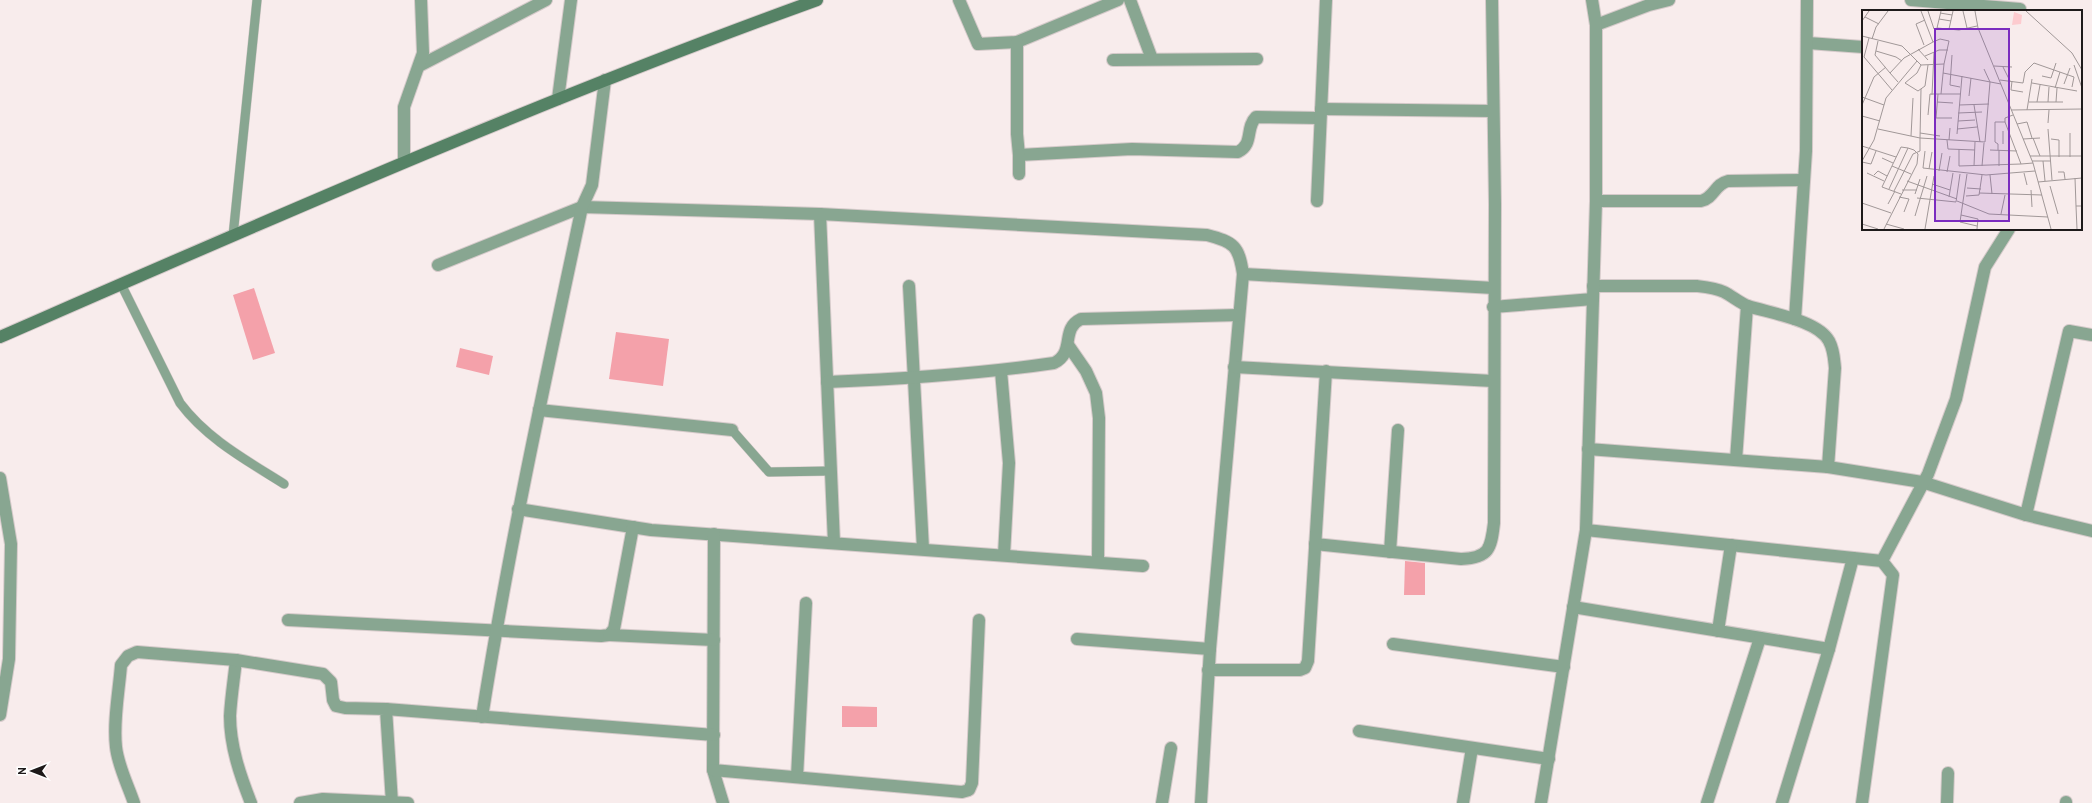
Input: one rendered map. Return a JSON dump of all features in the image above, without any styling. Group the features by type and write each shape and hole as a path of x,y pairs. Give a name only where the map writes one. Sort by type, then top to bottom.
{"street":[{"path":"404,162 404,107 423,52 421,0"},
{"path":"419,66 546,0"},
{"path":"558,99 571,0"},
{"path":"0,337 404,162 695,44 817,0"},
{"path":"959,0 978,44 1016,42 1118,0"},
{"path":"1130,0 1152,60"},
{"path":"1317,201 1326,0"},
{"path":"1315,544 1460,559 1476,559 1486,554 1492,540 1494,523 1494,288 1492,0"},
{"path":"1542,803 1586,530 1596,201 1596,25 1592,0"},
{"path":"1596,25 1649,5 1669,0"},
{"path":"1796,319 1804,180 1808,43 1807,0"},
{"path":"1911,0 2020,7"},
{"path":"1016,42 1017,134 1020,154 1020,174"},
{"path":"1808,43 1862,47"},
{"path":"1113,60 1257,59"},
{"path":"482,717 518,509 582,207 592,185 605,80"},
{"path":"1020,154 1132,149 1238,152 1245,149 1248,143 1251,122 1256,118 1321,114 1493,111"},
{"path":"1596,201 1701,201 1707,200 1722,183 1728,181 1804,180"},
{"path":"438,265 582,207 820,214 1207,235 1226,240 1240,257 1243,274 1208,670 1201,803"},
{"path":"820,214 834,542"},
{"path":"1882,561 1922,482 1928,474 1956,399 1985,267 2008,230"},
{"path":"1243,274 1494,288"},
{"path":"909,286 923,549"},
{"path":"1594,286 1697,286 1722,291 1747,306 1796,319 1815,329 1828,339 1834,352 1835,368 1828,467"},
{"path":"1493,307 1593,299"},
{"path":"1736,460 1747,306"},
{"path":"827,382 914,378 1001,371 1054,363 1061,359 1067,351 1069,331 1074,322 1081,319 1239,315"},
{"path":"2026,515 2068,331 2092,335"},
{"path":"1068,345 1086,371 1096,393 1099,418 1098,562"},
{"path":"1234,367 1493,381"},
{"path":"1001,371 1009,463 1004,555"},
{"path":"1208,670 1300,670 1305,668 1308,661 1326,371"},
{"path":"539,410 732,430"},
{"path":"1390,552 1398,430"},
{"path":"1588,449 1828,467 1922,482 2026,515 2092,531"},
{"path":"0,478 11,544 0,715"},
{"path":"518,509 633,527 1143,566"},
{"path":"609,635 614,629 633,527"},
{"path":"1586,530 1882,561 1893,575 1862,803"},
{"path":"714,534 713,770 723,803"},
{"path":"1718,631 1731,546"},
{"path":"1782,803 1829,649 1852,558"},
{"path":"797,777 806,603"},
{"path":"1573,607 1829,649"},
{"path":"288,620 602,636 609,635 714,640"},
{"path":"713,770 962,792 969,790 972,783 979,620"},
{"path":"1707,803 1760,638"},
{"path":"1077,639 1210,649"},
{"path":"1393,644 1564,667"},
{"path":"134,803 116,748 121,665 128,656 136,652 236,660 323,674 331,682 333,700 336,706 345,708 386,709 714,735"},
{"path":"236,660 230,716 232,737 235,758 251,803"},
{"path":"386,709 392,802"},
{"path":"1359,731 1549,759"},
{"path":"1162,803 1171,748"},
{"path":"1463,803 1472,748"},
{"path":"1947,803 1948,773"},
{"path":"300,803 323,799 408,803"}],"lane":[{"path":"233,236 257,0"},
{"path":"121,284 180,403 193,421 215,440 284,484"},
{"path":"732,430 769,472 830,471"}],"building":[{"path":"254,288 275,353 253,360 233,295"},
{"path":"616,332 669,339 663,386 609,379"},
{"path":"460,348 493,356 489,375 456,367"},
{"path":"1405,561 1425,563 1425,595 1404,595"},
{"path":"842,706 877,707 877,727 842,727"}]}
